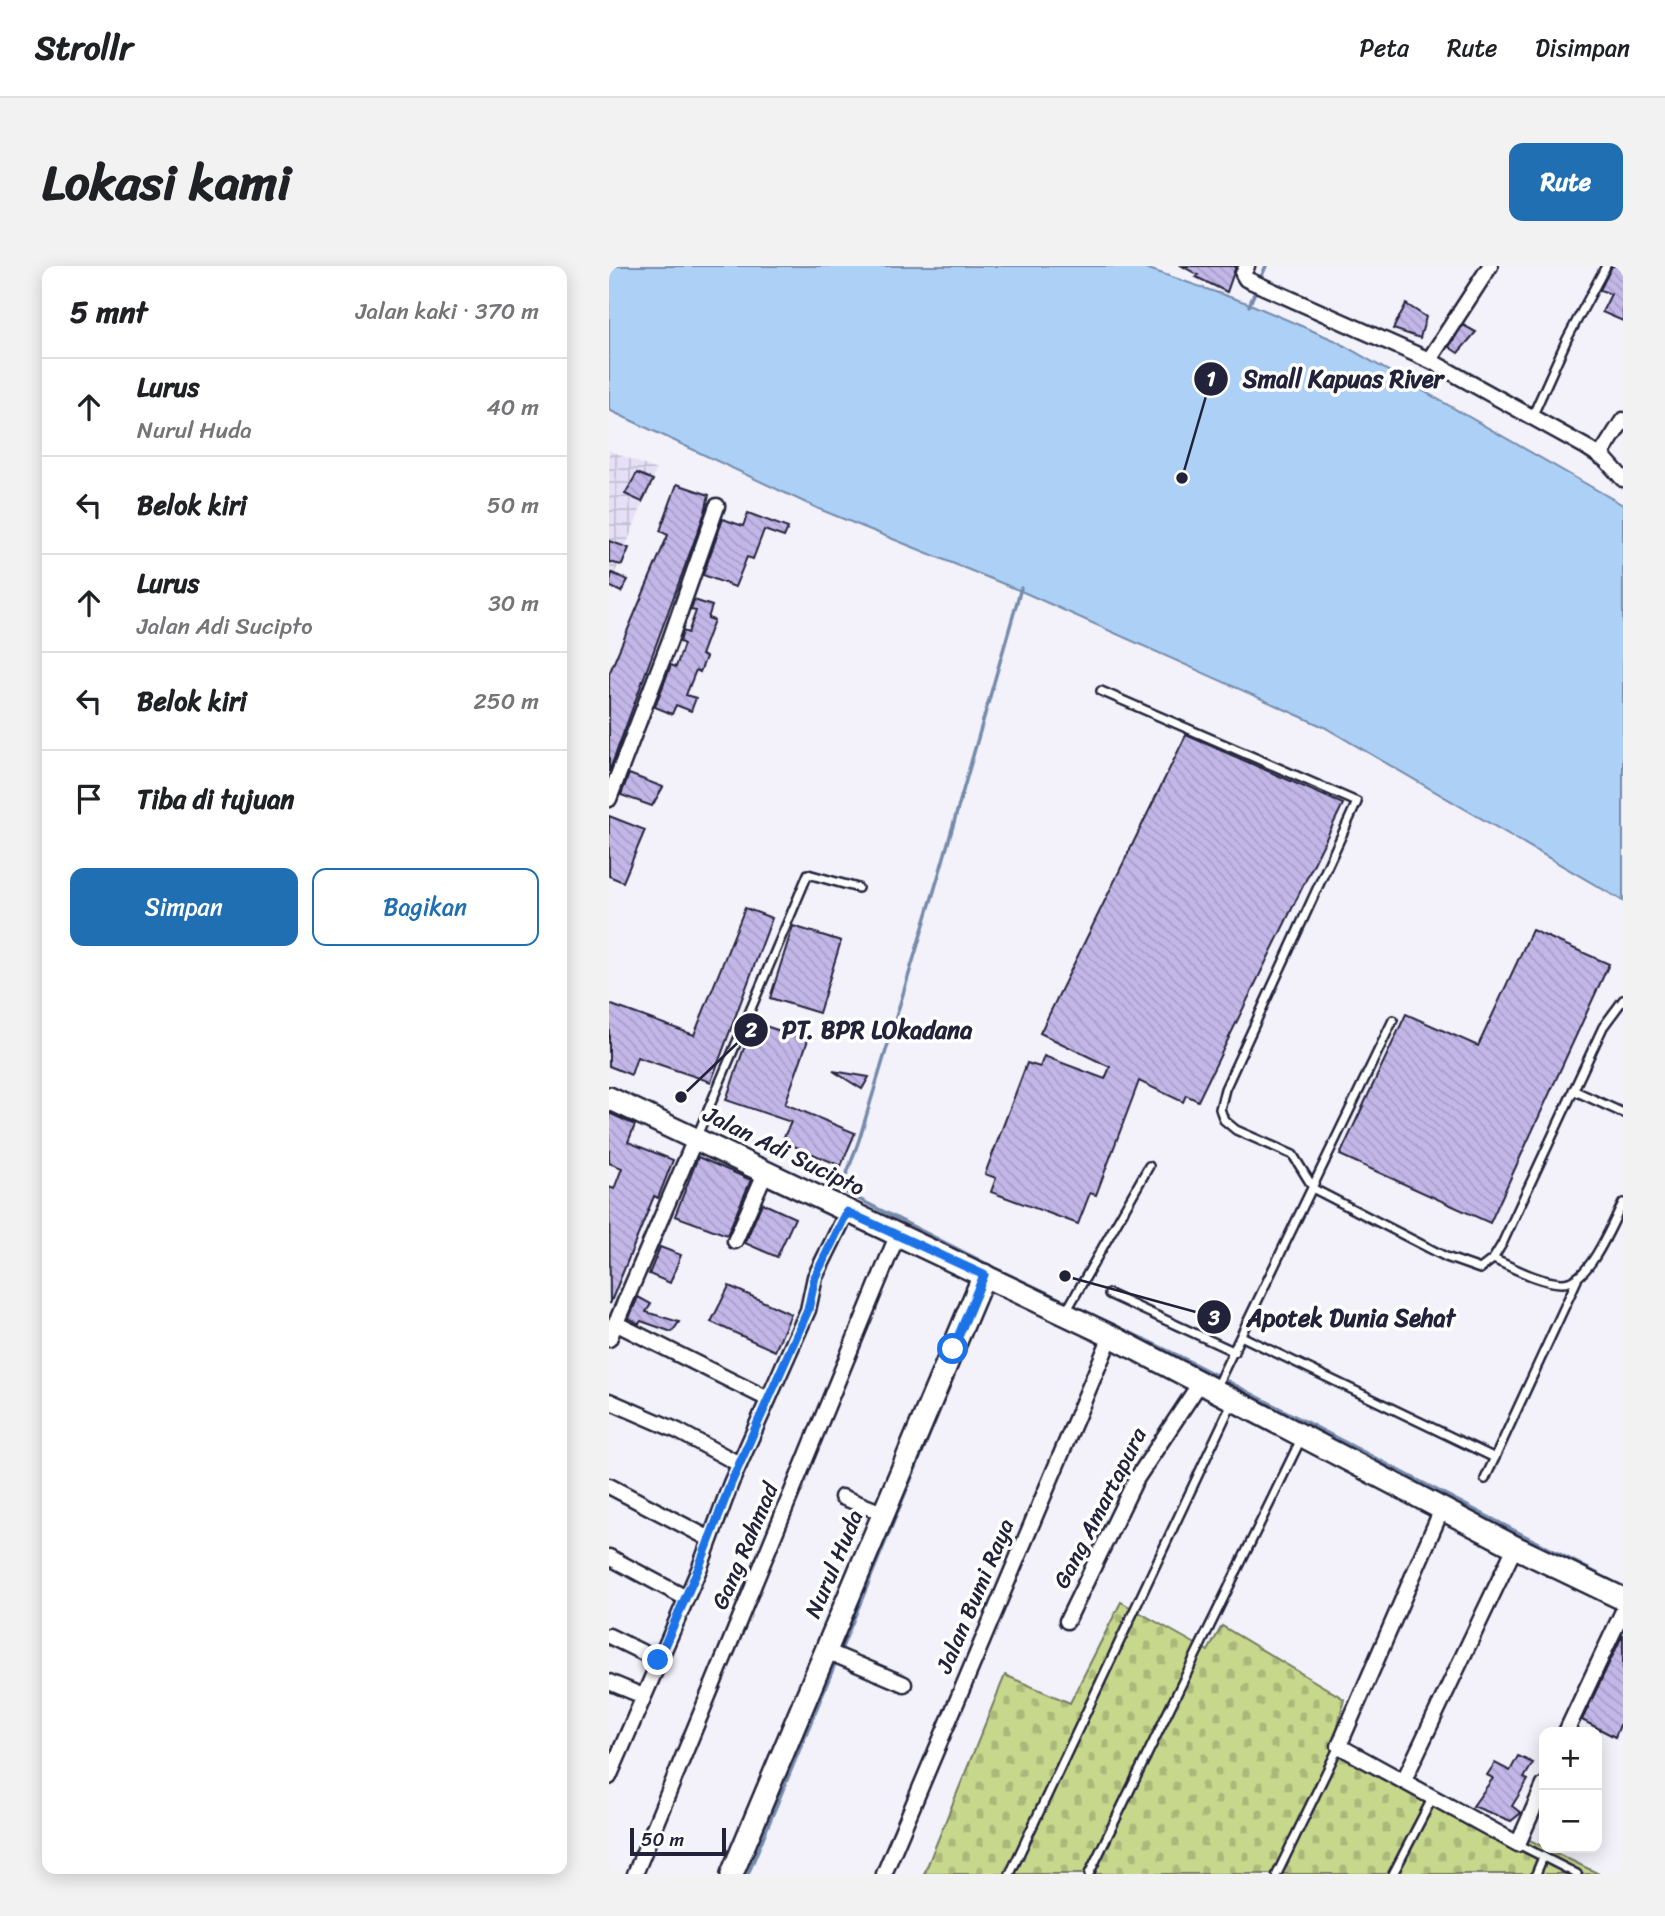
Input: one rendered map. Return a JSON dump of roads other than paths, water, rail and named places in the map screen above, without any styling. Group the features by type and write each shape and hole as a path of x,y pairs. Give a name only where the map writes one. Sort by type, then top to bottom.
{"main road":[{"name":"Jalan Adi Sucipto","path":"609,1098 697,1137 897,1236 1218,1385 1303,1435 1442,1509 1623,1599"},
{"name":"Nurul Huda","path":"732,1874 834,1654 885,1514 984,1275"}],"street":[{"path":"1429,360 1490,266"},
{"path":"1246,273 1274,291 1429,360 1600,456 1623,479"},
{"path":"1600,456 1623,420"},
{"path":"609,799 670,640 717,506"},
{"path":"609,1339 697,1137"},
{"path":"735,1241 766,1171"},
{"path":"609,1777 739,1464 808,1310 815,1277 847,1212"},
{"name":"Gang Rahmad","path":"635,1874 897,1236"},
{"path":"615,1323 768,1399"},
{"name":"Jalan Bumi Raya","path":"884,1874 1111,1335"},
{"name":"Gang Amartapura","path":"1067,1621 1141,1470 1218,1385"},
{"path":"609,1401 678,1431 739,1464"},
{"path":"609,1486 710,1539"},
{"path":"842,1497 885,1514"},
{"path":"1442,1509 1339,1746 1518,1844 1542,1790"},
{"path":"1403,1780 1515,1547"},
{"path":"609,1557 685,1598"},
{"path":"1568,1727 1623,1611"},
{"path":"609,1636 658,1660"},
{"path":"834,1654 905,1684"},
{"path":"609,1682 643,1696"}],"lane":[{"path":"1532,417 1567,339 1606,266"},
{"path":"1101,691 1357,802 1225,1089 1220,1110 1224,1120 1236,1130 1293,1155 1314,1189 1465,1266 1480,1269 1493,1259 1603,1027 1623,1000"},
{"path":"697,1137 808,874 858,888"},
{"path":"1010,1874 1218,1385 1393,1020"},
{"path":"1573,1090 1623,1113"},
{"path":"1067,1310 1149,1166"},
{"path":"1485,1479 1577,1280 1588,1267 1623,1203"},
{"path":"1493,1259 1541,1279 1563,1284 1577,1280"},
{"path":"1109,1294 1235,1352"},
{"path":"1243,1337 1495,1458"},
{"path":"1089,1874 1303,1435"},
{"path":"1277,1874 1339,1746"},
{"path":"1393,1874 1433,1797"},
{"path":"1518,1844 1577,1874"},
{"path":"1536,1874 1543,1857"}],"water":[{"path":"609,266 1140,266 1250,304 1334,340 1623,505 1623,901 1324,727 1021,591 819,509 609,410"}],"waterway":[{"path":"1260,280 1266,266"},
{"path":"1249,306 1257,287"},
{"path":"1021,588 940,871 859,1140 841,1190 997,1269 1177,1355 1623,1587"},
{"path":"840,1652 986,1297"},
{"path":"748,1874 837,1659"}],"place":[{"name":"Small Kapuas River","path":"1182,478"},
{"name":"PT. BPR LOkadana","path":"681,1097"},
{"name":"Apotek Dunia Sehat","path":"1065,1276"}]}
